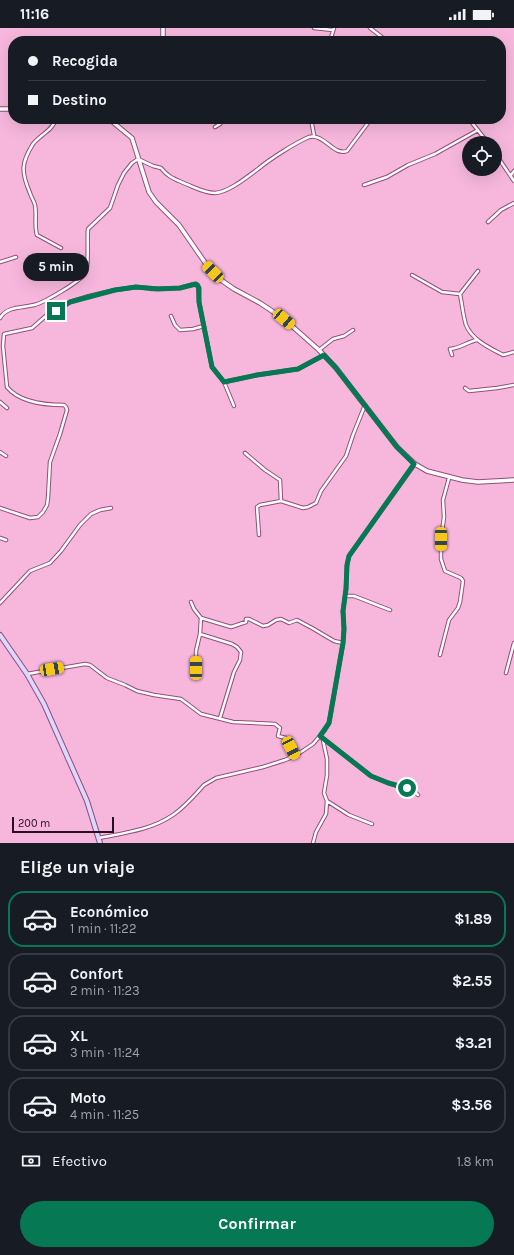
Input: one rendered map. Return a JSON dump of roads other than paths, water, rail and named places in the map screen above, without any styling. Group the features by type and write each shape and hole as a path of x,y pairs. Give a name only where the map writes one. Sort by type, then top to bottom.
{"main road":[{"path":"0,635 27,674 44,704 84,794 100,843"}],"street":[{"path":"314,28 334,29"},
{"path":"370,28 380,36"},
{"path":"53,124 51,128 34,142 23,166 24,177 35,204 36,230 38,235 61,248"},
{"path":"115,124 132,138 149,192 156,202 179,225 206,264 221,280 284,319 319,350 336,368 365,404 397,447 414,464 426,471 449,478 478,482 514,480"},
{"path":"215,127 220,124"},
{"path":"312,124 314,136"},
{"path":"138,159 161,168 167,175 174,179 204,192 216,193 223,191 250,176 258,169 304,139 314,136 344,152 350,148 367,124"},
{"path":"473,124 483,136"},
{"path":"364,185 387,177 408,165 435,154 478,130"},
{"path":"0,318 5,312 15,308 37,304 73,285 84,276 88,267 88,229 110,208 124,173 132,163 138,159"},
{"path":"502,163 514,181"},
{"path":"511,175 514,171"},
{"path":"488,222 501,210 514,203"},
{"path":"0,262 16,257"},
{"path":"460,294 478,271"},
{"path":"412,275 442,292 460,294"},
{"path":"151,289 180,288 194,284 198,285 199,302 212,367 224,382 234,406"},
{"path":"0,508 30,518 38,517 43,512 47,505 48,498 50,462 67,410 64,405 38,404 23,398 7,388 1,336 7,333 32,328 48,314 70,302 82,298 115,290 136,287 158,289"},
{"path":"460,294 467,326 478,340 503,355 514,352"},
{"path":"171,316 175,325 180,330 204,326"},
{"path":"319,350 333,339 344,336 353,330"},
{"path":"452,355 450,349 463,347 468,342 478,340"},
{"path":"224,382 298,369 324,355"},
{"path":"465,388 469,391 514,385"},
{"path":"0,402 7,408"},
{"path":"259,535 257,507 260,504 281,501 303,508 316,503 321,491 346,456 365,404"},
{"path":"0,452 6,456"},
{"path":"245,453 265,470 280,480 281,501"},
{"path":"98,838 155,825 176,813 189,802 204,785 216,778 276,764 295,756 313,744 320,736 329,723 343,643 343,611 349,556 414,464"},
{"path":"440,656 449,620 458,608 463,581 461,578 445,571 442,559 441,532 444,524 443,500 449,478"},
{"path":"0,603 30,571 50,563 80,525 91,514 100,510 111,508"},
{"path":"0,538 6,540"},
{"path":"345,596 354,596 390,610"},
{"path":"191,602 201,618 232,627 246,622 246,619 263,626 268,626 276,620 281,619 289,623 297,620 334,641 343,643"},
{"path":"196,668 196,651 200,634 201,618"},
{"path":"200,634 232,644 241,652 240,660 234,672 220,718"},
{"path":"506,673 514,643"},
{"path":"27,674 85,664 107,678 137,691 181,699 201,714 233,722 275,724 280,728 278,736 286,738 295,756"},
{"path":"320,736 371,776 378,780 413,790 418,795"},
{"path":"313,843 316,832 326,814 327,802 324,794 328,775 327,759 323,739"},
{"path":"327,802 349,815 372,824"}]}
